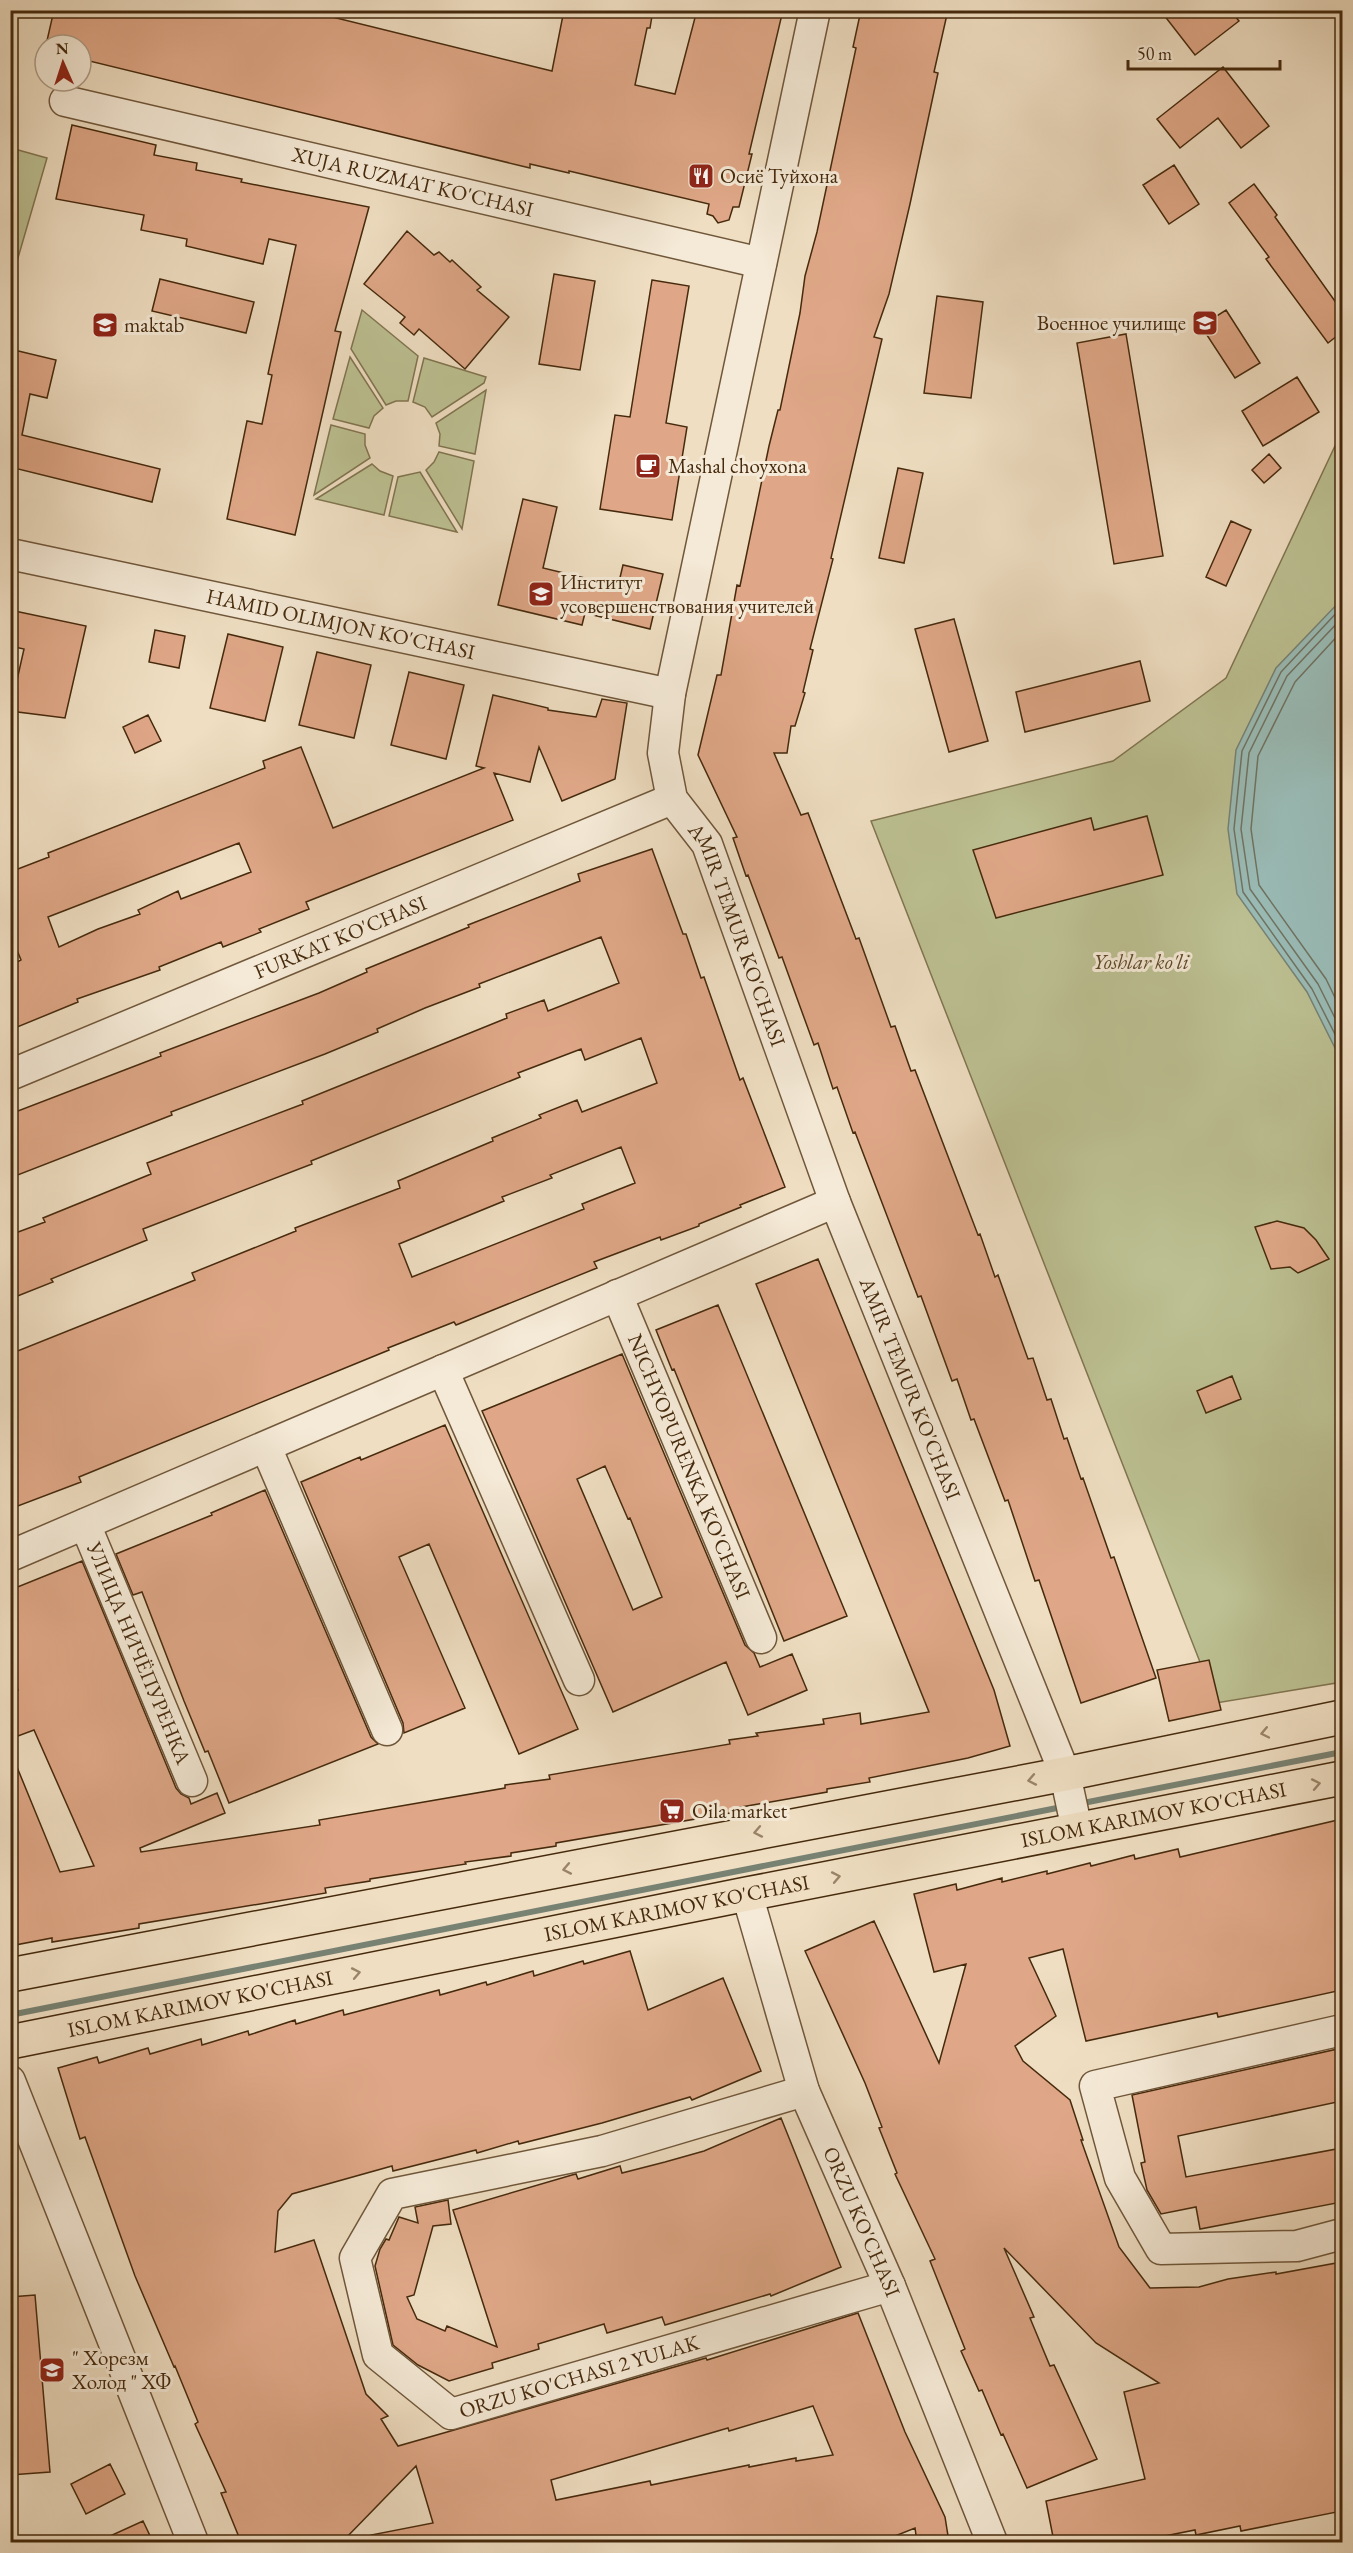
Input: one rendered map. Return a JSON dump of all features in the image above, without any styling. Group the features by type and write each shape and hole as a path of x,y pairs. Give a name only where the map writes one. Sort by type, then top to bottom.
{"main road":[{"path":"10,1975 1065,1774 1342,1717"},
{"name":"ISLOM KARIMOV KO'CHASI","path":"10,2042 747,1894 1342,1778"}],"street":[{"name":"AMIR TEMUR KO'CHASI","path":"815,10 670,694 663,753 672,799 707,844 835,1202 1065,1774 1077,1830"},
{"name":"XUJA RUZMAT KO'CHASI","path":"65,101 761,263"},
{"name":"HAMID OLIMJON KO'CHASI","path":"10,554 670,694"},
{"name":"FURKAT KO'CHASI","path":"10,1075 672,799"},
{"path":"10,1556 835,1202"},
{"name":"NICHYOPURENKA KO'CHASI","path":"617,1295 761,1638"},
{"path":"443,1370 579,1680"},
{"path":"266,1447 387,1730"},
{"name":"УЛИЦА НИЧЁПУРЕНКА","path":"85,1524 192,1781"},
{"name":"ORZU KO'CHASI","path":"747,1894 804,2091 890,2286 992,2542"},
{"path":"1342,2031 1095,2086 1120,2178 1161,2248 1297,2246 1342,2234"},
{"path":"10,2081 193,2542"},
{"name":"ORZU KO'CHASI 2 YULAK","path":"804,2091 602,2151 392,2194 355,2258 378,2355 451,2414 890,2286"}],"green space":[{"path":"11,148 47,158 10,282"},
{"path":"362,310 418,356 408,401 396,401 386,405 351,349"},
{"path":"350,357 383,408 374,416 369,428 333,419"},
{"path":"424,358 486,377 484,383 432,417 425,407 413,402"},
{"path":"486,390 475,454 439,446 440,434 436,423"},
{"path":"331,425 365,434 365,445 370,458 314,495"},
{"name":"Yoshlar ko'li","path":"1342,431 1342,1682 1216,1703 871,821 1113,761 1226,678"},
{"path":"439,452 474,461 462,529 426,470 434,462"},
{"path":"372,464 380,471 393,476 384,515 316,499"},
{"path":"420,472 457,532 389,516 398,477"}],"water":[{"path":"1342,599 1342,1062 1307,992 1237,894 1228,829 1236,750 1276,668"}],"building":[{"path":"54,10 304,10 552,71 564,10 653,10 635,85 675,94 697,10 783,10 739,207 733,207 729,220 718,223 713,216 707,214 709,204 569,171 569,173 530,164 530,168 93,62 93,33 49,33"},
{"path":"861,10 948,10 934,72 938,73 910,204 889,294 874,337 882,339 831,558 833,559 810,649 813,650 803,692 805,693 795,726 791,726 787,753 774,753 801,815 808,813 856,939 859,938 891,1027 895,1026 911,1071 915,1070 995,1277 998,1275 1028,1359 1033,1358 1047,1400 1051,1399 1064,1439 1067,1438 1081,1479 1083,1478 1111,1558 1114,1557 1156,1678 1081,1703 1039,1580 1035,1581 1008,1500 1005,1501 974,1419 971,1420 957,1379 952,1381 921,1296 918,1297 837,1087 833,1089 818,1043 814,1045 782,957 779,958 748,875 746,876 733,838 737,837 698,755 717,675 721,675 737,585 740,586 769,446 778,410 780,410 800,313 805,276 817,232 856,48 853,47"},
{"path":"1160,10 1230,10 1239,21 1195,55"},
{"path":"1223,67 1269,126 1241,148 1218,118 1180,148 1157,119"},
{"path":"72,125 156,145 154,155 197,163 196,170 242,179 241,182 369,207 335,331 341,332 295,535 227,519 247,421 262,424 272,375 268,374 296,245 269,239 263,264 186,246 187,239 141,230 144,215 56,199"},
{"path":"1174,165 1199,204 1169,224 1143,185"},
{"path":"1254,184 1342,311 1342,332 1328,343 1266,259 1269,257 1229,203"},
{"path":"407,231 434,255 439,252 450,262 452,260 481,287 477,290 509,317 465,369 419,329 414,335 400,323 405,317 364,284"},
{"path":"554,274 595,281 580,370 539,364"},
{"path":"160,279 254,302 246,333 152,311"},
{"path":"652,280 689,286 666,423 687,427 672,520 600,509 615,415 630,417"},
{"path":"937,296 983,302 971,398 924,393"},
{"path":"1226,310 1260,363 1235,378 1201,326"},
{"path":"1126,334 1163,556 1114,564 1077,343"},
{"path":"10,349 56,360 47,398 30,394 22,435 160,469 152,502 10,467"},
{"path":"1297,377 1319,412 1263,446 1242,411"},
{"path":"1269,454 1281,468 1264,483 1252,470"},
{"path":"898,468 923,473 904,563 879,558"},
{"path":"523,499 557,507 543,568 618,586 623,565 663,574 650,629 585,613 582,625 498,605"},
{"path":"1231,521 1251,530 1226,586 1206,577"},
{"path":"10,610 86,626 65,718 10,711 24,649 10,646"},
{"path":"954,619 988,741 949,752 915,629"},
{"path":"155,630 185,636 179,668 149,662"},
{"path":"228,634 283,647 265,721 210,708"},
{"path":"317,652 371,665 354,738 299,725"},
{"path":"1140,661 1150,701 1025,732 1016,692"},
{"path":"409,672 464,685 446,759 391,745"},
{"path":"493,695 548,708 548,710 596,717 602,699 627,703 615,779 562,801 539,747 530,782 494,773 513,820 306,902 309,909 259,929 261,932 223,947 221,942 159,967 160,970 77,999 78,1002 10,1030 10,966 21,960 10,933 10,872 49,857 48,853 265,768 263,761 301,747 333,828 484,768 476,766","holes":["239,843 251,872 181,899 178,891 138,910 140,914 98,929 59,947 48,917"]},
{"path":"148,715 161,741 135,753 123,727"},
{"path":"1147,816 1163,875 996,918 973,850 1091,818 1094,830"},
{"path":"652,849 683,934 686,934 701,978 704,977 740,1080 743,1078 785,1187 740,1205 741,1207 699,1224 699,1226 661,1240 660,1237 594,1262 597,1268 456,1325 454,1322 388,1348 389,1350 79,1477 81,1482 10,1509 10,1354 195,1280 192,1273 296,1231 295,1228 400,1188 398,1181 493,1141 492,1138 541,1118 539,1115 577,1100 582,1112 657,1083 641,1038 585,1060 581,1049 518,1073 520,1077 311,1161 312,1164 143,1229 147,1240 51,1279 53,1282 15,1297 10,1286 10,1235 45,1222 43,1218 151,1174 147,1163 303,1104 302,1101 507,1018 506,1014 544,1000 548,1011 619,983 601,937 479,984 480,987 425,1008 377,1029 378,1032 325,1054 171,1112 172,1115 10,1178 10,1114 161,1056 160,1053 319,993 367,972 366,969 469,927 468,925 580,881 578,874","holes":["621,1147 635,1183 582,1204 584,1209 412,1277 399,1244 504,1201 502,1197 552,1178 550,1175"]},
{"path":"1277,1221 1304,1228 1316,1240 1329,1259 1298,1273 1290,1267 1271,1269 1255,1227"},
{"path":"818,1259 994,1690 1010,1746 968,1758 869,1778 870,1782 827,1789 827,1792 736,1808 736,1812 556,1843 556,1846 511,1853 511,1856 370,1879 370,1881 325,1888 326,1893 139,1924 139,1928 52,1942 52,1938 10,1946 10,1750 60,1872 94,1866 34,1730 10,1739 10,1692 18,1690 10,1670 10,1590 82,1561 176,1788 189,1798 191,1804 217,1793 225,1813 140,1848 141,1852 320,1825 319,1820 505,1788 505,1785 550,1779 549,1775 730,1744 729,1740 758,1736 756,1733 824,1724 823,1719 860,1713 861,1724 929,1712 756,1284"},
{"path":"718,1305 847,1616 784,1641 674,1369 672,1370 656,1330"},
{"path":"622,1354 745,1645 754,1653 760,1667 792,1654 807,1690 748,1715 726,1662 613,1712 482,1411","holes":["605,1466 628,1519 630,1518 662,1597 633,1610 577,1479"]},
{"path":"1232,1376 1241,1399 1206,1413 1197,1391"},
{"path":"445,1425 578,1729 519,1754 429,1544 399,1557 465,1708 404,1733 403,1723 301,1482"},
{"path":"265,1490 371,1737 378,1744 229,1803 208,1751 205,1752 142,1592 133,1595 116,1554 212,1515 211,1513"},
{"path":"1209,1660 1221,1710 1169,1721 1157,1670"},
{"path":"1342,1819 1342,1990 1218,2017 1217,2013 1086,2041 1063,1949 1029,1958 1056,2016 1015,2046 1023,2061 1070,2100 1083,2140 1081,2140 1119,2247 1150,2288 1199,2287 1228,2279 1276,2272 1276,2274 1342,2262 1342,2511 1241,2531 1240,2526 1196,2535 1195,2530 1135,2542 1054,2542 1046,2501 1145,2479 1124,2392 1159,2383 1096,2343 1004,2248 1034,2317 1030,2318 1050,2366 1054,2365 1097,2459 1027,2488 982,2390 979,2391 961,2351 965,2349 930,2261 935,2259 895,2174 897,2173 879,2128 882,2127 865,2083 805,1951 874,1921 939,2063 966,1964 934,1972 914,1894 956,1884 957,1890 1002,1878 1002,1882 1090,1863 1091,1866 1134,1855 1135,1859 1178,1849 1180,1857"},
{"path":"630,1951 648,2010 723,1978 761,2071 692,2100 690,2097 519,2144 518,2141 477,2153 476,2150 393,2171 392,2166 292,2194 278,2211 275,2252 314,2240 366,2394 388,2416 381,2419 398,2446 706,2358 707,2360 858,2313 905,2432 945,2517 949,2542 917,2542 915,2528 880,2542 372,2542 371,2535 433,2523 416,2466 342,2542 241,2542 221,2493 226,2492 195,2424 198,2422 135,2276 85,2137 80,2139 58,2068 97,2057 99,2063 148,2048 150,2054 201,2039 202,2045 248,2031 249,2035 295,2020 296,2024 343,2010 344,2015 439,1990 440,1995 486,1982 487,1985 533,1971 534,1976 583,1961 584,1964","holes":["813,2406 833,2455 796,2461 796,2458 749,2467 749,2465 651,2485 650,2481 556,2500 551,2480 728,2428 729,2431"]},
{"path":"1342,2048 1342,2101 1178,2136 1186,2177 1342,2148 1342,2202 1200,2229 1196,2207 1161,2214 1147,2190 1141,2163 1145,2162 1132,2095"},
{"path":"781,2118 841,2267 771,2296 770,2294 665,2325 662,2317 607,2333 604,2324 538,2344 539,2349 492,2363 493,2368 449,2381 418,2365 393,2345 375,2266 380,2249 386,2239 389,2240 399,2217 418,2223 415,2207 448,2200 451,2224 433,2226 414,2295 407,2297 417,2319 445,2331 447,2326 497,2347 453,2210 576,2174 578,2179 620,2166 622,2173 665,2162 704,2151"},
{"path":"35,2295 50,2472 10,2475 10,2297"},
{"path":"110,2464 125,2494 86,2514 71,2484"},
{"path":"143,2521 153,2542 97,2542"}],"waterway":[{"path":"1078,1804 1342,1752"},
{"path":"10,2015 1062,1807"}],"place":[{"name":"Осиё Туйхона","path":"701,176"},
{"name":"Военное училище","path":"1205,323"},
{"name":"maktab","path":"105,325"},
{"name":"Mashal choyxona","path":"648,466"},
{"name":"Институт усовершенствования учителей","path":"541,594"},
{"name":"Oila market","path":"672,1811"},
{"name":"\" Хорезм Холод \" ХФ","path":"52,2370"}]}
